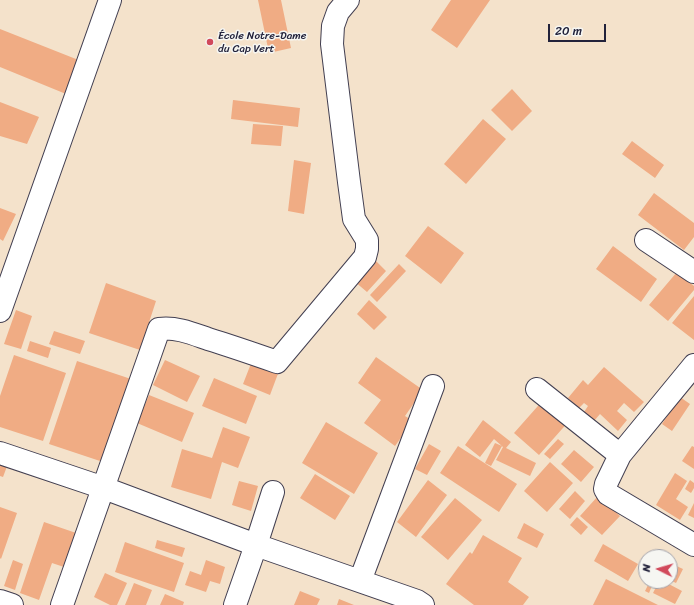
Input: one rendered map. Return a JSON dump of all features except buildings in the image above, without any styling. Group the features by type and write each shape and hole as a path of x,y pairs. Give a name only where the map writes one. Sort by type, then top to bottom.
{"street":[{"path":"0,312 110,0"},
{"path":"62,605 159,329 170,328 186,332 277,362 365,257 367,240 354,218 332,44 333,26 338,12 348,0"},
{"path":"646,240 694,272"},
{"path":"694,365 620,455 605,489 608,494 694,545"},
{"path":"360,581 433,386"},
{"path":"537,389 620,455"},
{"path":"0,453 104,488 256,545 360,581 418,604"},
{"path":"235,605 273,492"},
{"path":"0,601 12,605"}],"place":[{"name":"École Notre-Dame du Cap Vert","path":"210,42"}]}
